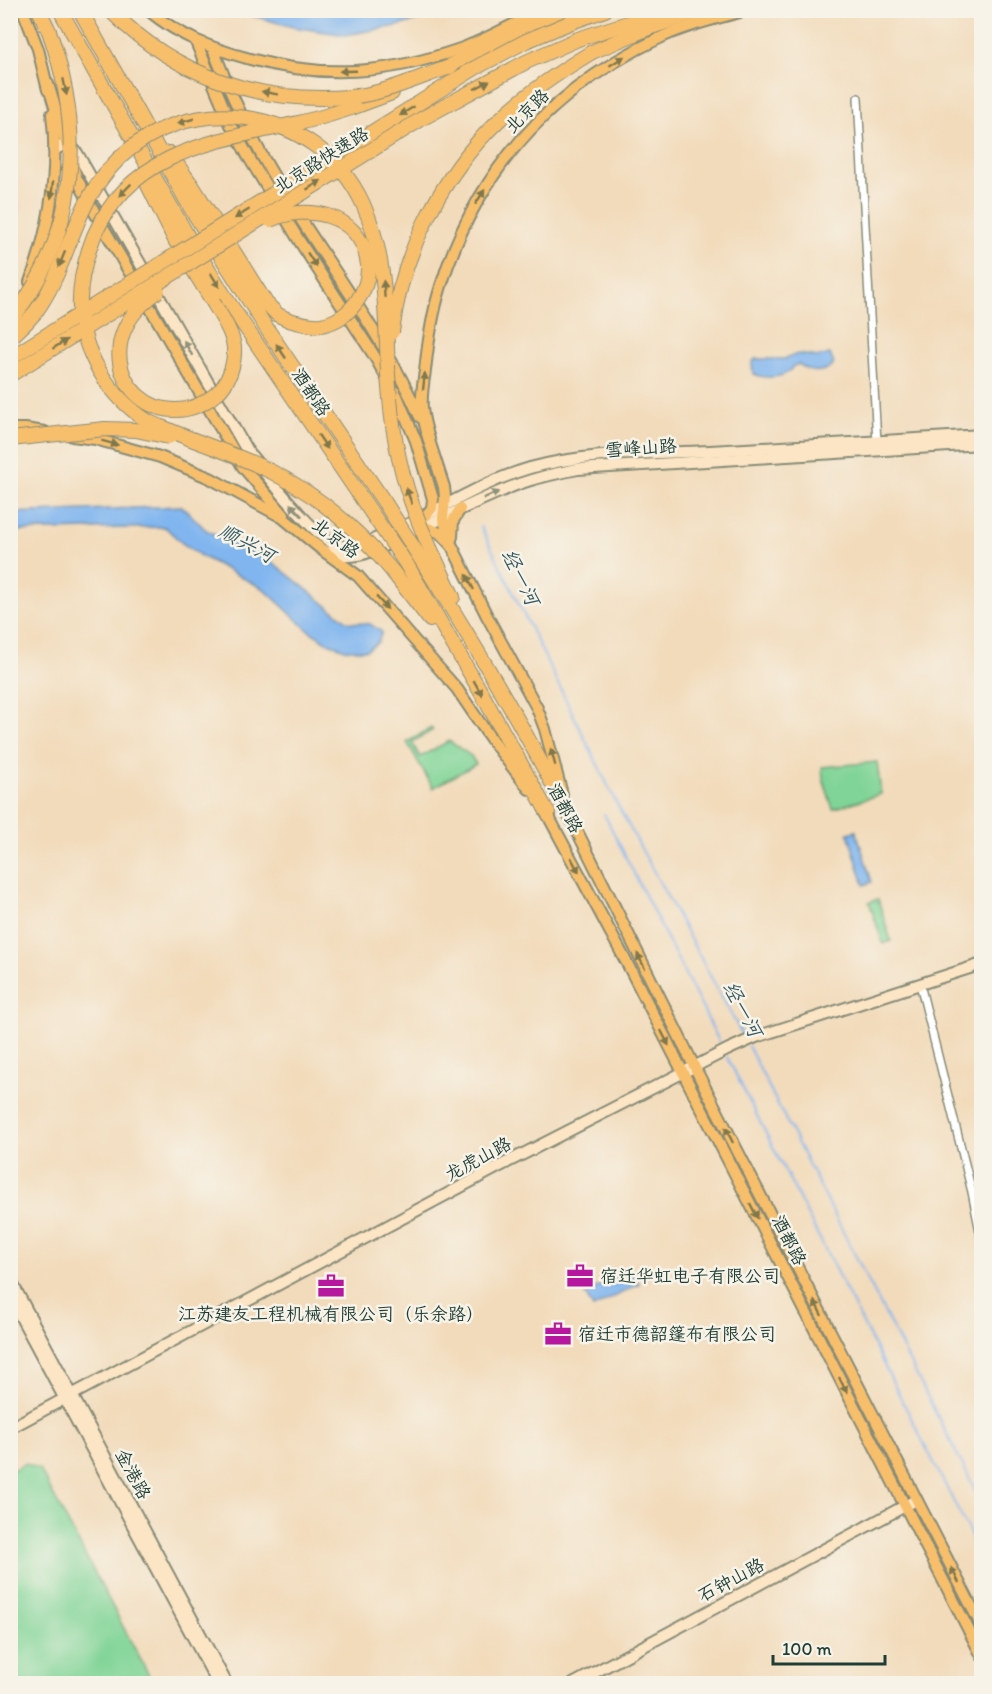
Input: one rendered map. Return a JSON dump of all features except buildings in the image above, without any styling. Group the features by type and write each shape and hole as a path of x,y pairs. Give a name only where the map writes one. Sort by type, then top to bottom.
{"highway":[{"path":"10,321 33,290 52,251 64,210 70,177 72,135 66,89 58,57 39,10"},
{"path":"52,10 136,160 175,240 213,302 229,331 234,348 231,369 224,386 211,399 189,410 158,407 143,400 133,390 120,367 119,353 123,333 131,316 141,305 194,260"},
{"name":"酒都路","path":"60,10 188,237 227,300 407,565 548,813"},
{"name":"酒都路","path":"80,10 192,210 267,329 385,503 425,553 568,814"},
{"path":"87,10 163,146 193,187 266,303 278,315 289,320 306,325 321,325 346,313 357,302 364,290 367,260 363,247 355,234 343,222 327,215 295,212 279,216 232,236"},
{"name":"北京路快速路","path":"10,358 475,68 570,17 605,10"},
{"name":"北京路快速路","path":"10,375 423,118 526,62 578,39 668,10"},
{"path":"388,369 392,328 403,279 418,238 451,177 475,146 505,114 539,87 592,52 651,27 701,10"},
{"path":"111,12 152,47 198,74 270,94 351,97 388,89 450,67"},
{"path":"467,669 393,572 360,536 318,500 272,471 147,421 124,402 109,386 96,366 81,322 82,277 87,253 104,216 127,187 148,170 176,154 221,140 300,123 354,107 450,67 525,29 570,17"},
{"path":"10,338 28,321 41,304 92,191 110,167 143,139 171,125 196,118 222,116 252,118 296,134 320,151 340,171 362,202 373,227 381,259 396,448 406,488 419,524 425,553"},
{"path":"10,439 105,429 136,430 200,444"}],"main road":[{"path":"23,10 38,49 76,177 94,213 243,467 300,532"},
{"path":"148,10 180,34 213,49 264,63 325,72 360,71 401,65 461,48 542,10"},
{"name":"北京路","path":"429,439 422,408 433,311 451,253 474,206 502,162 527,131 558,103 590,78 627,55 666,35 705,21 747,10"},
{"path":"196,42 231,125 248,156 300,242 375,357 397,396 416,441 433,499 426,522 446,538 458,557"},
{"path":"213,49 235,102 269,168 396,366 429,439 444,487 443,519 458,557 487,616 537,708 568,814"},
{"path":"10,321 29,286 42,250 53,182 54,135 48,84"},
{"name":"北京路","path":"10,429 95,439 160,457 210,478 282,517 358,576 457,689 491,739 548,813"},
{"path":"458,505 450,533 458,557"},
{"name":"酒都路","path":"548,813 981,1656"},
{"name":"酒都路","path":"568,814 981,1628"}],"street":[{"path":"858,98 877,442"},
{"path":"54,150 66,144 77,153 246,449 278,491 328,542 342,547 374,540 426,522 444,507 458,505"},
{"name":"雪峰山路","path":"346,557 372,551 426,522 443,519 458,505 520,471 555,462 627,455 981,435"},
{"name":"雪峰山路","path":"458,505 529,480 578,469 981,444"},
{"path":"346,557 354,545"},
{"path":"321,549 336,556 346,557"},
{"path":"346,557 358,576"},
{"name":"龙虎山路","path":"10,1428 486,1173 729,1049 756,1037 981,964"},
{"path":"920,984 970,1181 981,1242"},
{"name":"金港路","path":"10,1279 68,1397 218,1683"},
{"name":"金港路","path":"10,1297 227,1683"},
{"name":"石钟山路","path":"573,1683 916,1500"}],"green space":[{"path":"431,728 433,730 412,742 420,757 449,741 471,756 476,764 433,788 407,742"},
{"path":"877,762 881,794 833,809 823,779 822,767"},
{"path":"878,899 891,941 883,944 869,902"},
{"path":"25,1463 40,1470 153,1683 11,1683 11,1471"}],"water":[{"path":"235,11 453,11 397,26 345,35 293,27"},
{"path":"798,354 818,357 830,354 834,364 826,370 816,372 807,370 799,364 781,376 763,377 753,374 752,363 755,359 784,359"},
{"path":"182,506 206,530 247,551 257,553 276,565 348,622 370,624 382,632 378,642 367,650 348,650 328,643 308,630 264,589 201,556 165,527 11,531 11,513"},
{"path":"856,831 872,882 864,885 848,833"},
{"path":"630,1268 639,1284 593,1308 585,1294"}],"waterway":[{"path":"10,208 15,207"},
{"name":"经一河","path":"481,527 616,802 744,1038"},
{"name":"经一河","path":"604,814 721,1045"},
{"name":"经一河","path":"748,1046 982,1503"},
{"name":"经一河","path":"727,1057 982,1557"}],"place":[{"name":"宿迁华虹电子有限公司","path":"580,1276"},
{"name":"江苏建友工程机械有限公司（乐余路）","path":"331,1286"},
{"name":"宿迁市德韶篷布有限公司","path":"558,1334"}],"water label":[{"name":"顺兴河","path":"247,543"}]}
